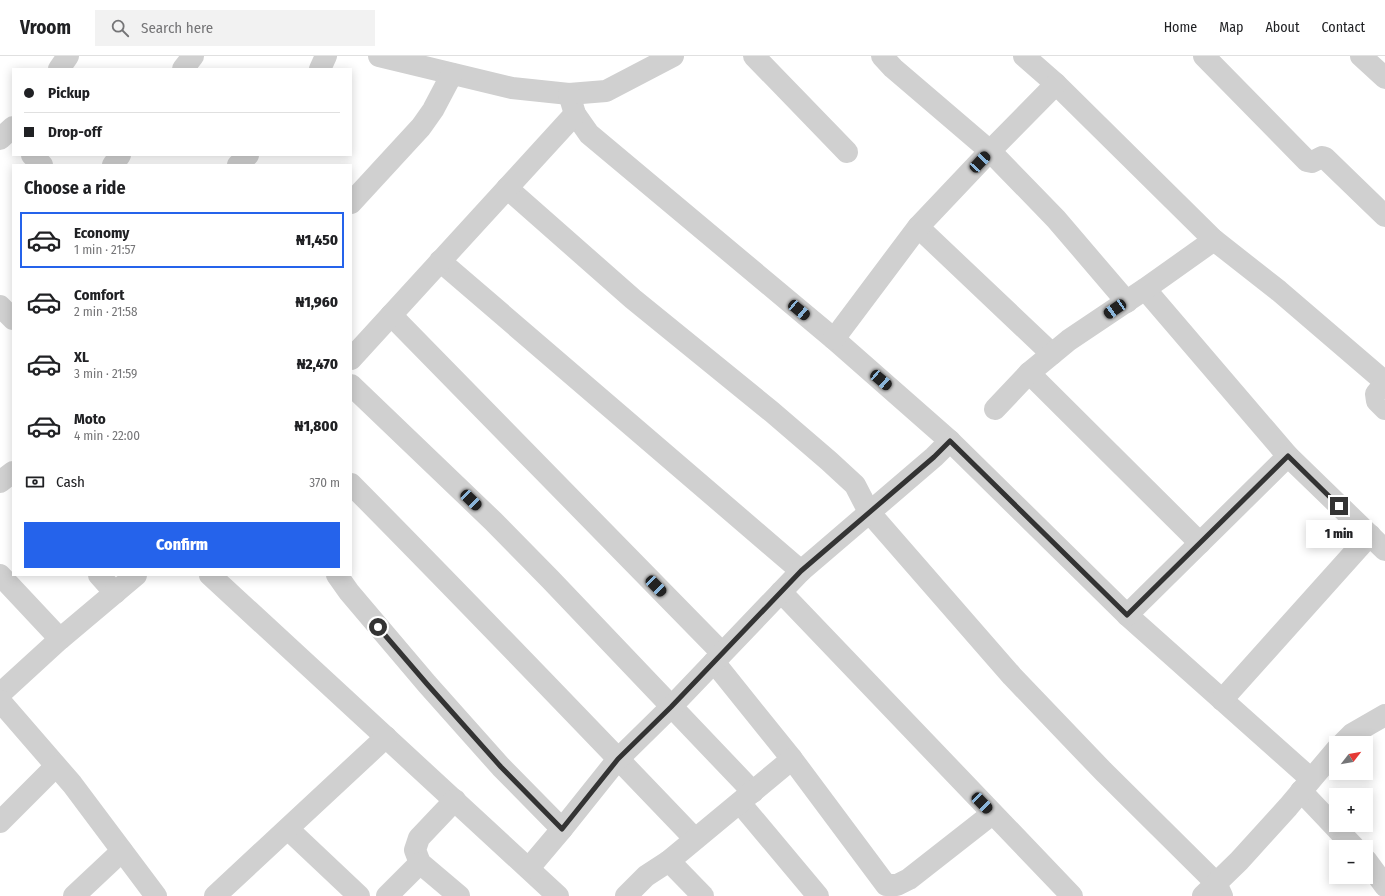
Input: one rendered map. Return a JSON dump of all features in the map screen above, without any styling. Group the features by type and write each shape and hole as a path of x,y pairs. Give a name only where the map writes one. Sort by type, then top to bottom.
{"street":[{"path":"60,68 68,56"},
{"path":"184,68 193,56"},
{"path":"320,68 326,56"},
{"path":"379,56 421,60 452,74 572,104 589,134 834,339 950,441 1127,615 1222,700 1306,785 1349,840"},
{"path":"352,358 506,188 572,104 606,91 673,56"},
{"path":"754,56 847,152"},
{"path":"882,56 893,68 990,151 1056,219 1127,302"},
{"path":"1024,56 1056,84 1214,240 1279,291 1385,383 1376,394 1377,401 1385,409"},
{"path":"1204,56 1307,161 1312,162 1319,157 1325,158 1385,216"},
{"path":"1361,56 1383,72"},
{"path":"352,202 421,127 433,110 452,74"},
{"path":"834,339 918,227 1056,84"},
{"path":"33,156 41,164"},
{"path":"239,164 247,156"},
{"path":"506,188 633,298 772,412 855,485 869,512 1012,676 1103,770 1214,892 1244,855 1329,758"},
{"path":"918,227 1052,354"},
{"path":"995,408 1029,373 1069,340 1145,290 1214,240"},
{"path":"440,260 801,571"},
{"path":"1145,290 1288,456 1378,543 1222,700"},
{"path":"0,306 12,318"},
{"path":"391,315 718,657 792,760 886,885 897,885 909,879 992,814"},
{"path":"1029,373 1200,543"},
{"path":"352,386 493,521 671,707 747,798 818,896"},
{"path":"529,868 618,759 671,707 801,571 934,457 950,441"},
{"path":"1127,615 1288,456"},
{"path":"352,485 508,643 695,839"},
{"path":"0,575 60,639"},
{"path":"100,576 115,593"},
{"path":"0,694 60,639 135,576"},
{"path":"211,576 456,800 558,896"},
{"path":"338,576 349,592 427,684 501,767 562,829"},
{"path":"781,592 1072,896"},
{"path":"0,701 72,784 156,896"},
{"path":"1350,736 1385,715"},
{"path":"215,896 386,737"},
{"path":"626,896 646,876 669,861 792,760"},
{"path":"0,822 56,766"},
{"path":"456,800 419,838 415,850 420,863 459,896"},
{"path":"288,829 359,896"},
{"path":"74,896 122,851"},
{"path":"669,861 703,896"},
{"path":"387,896 420,863"},
{"path":"1373,870 1385,886"}],"route":[{"path":"378,627 501,767 562,829 618,759 671,707 801,571 934,457 950,441 1127,615 1288,456 1339,506"}]}
